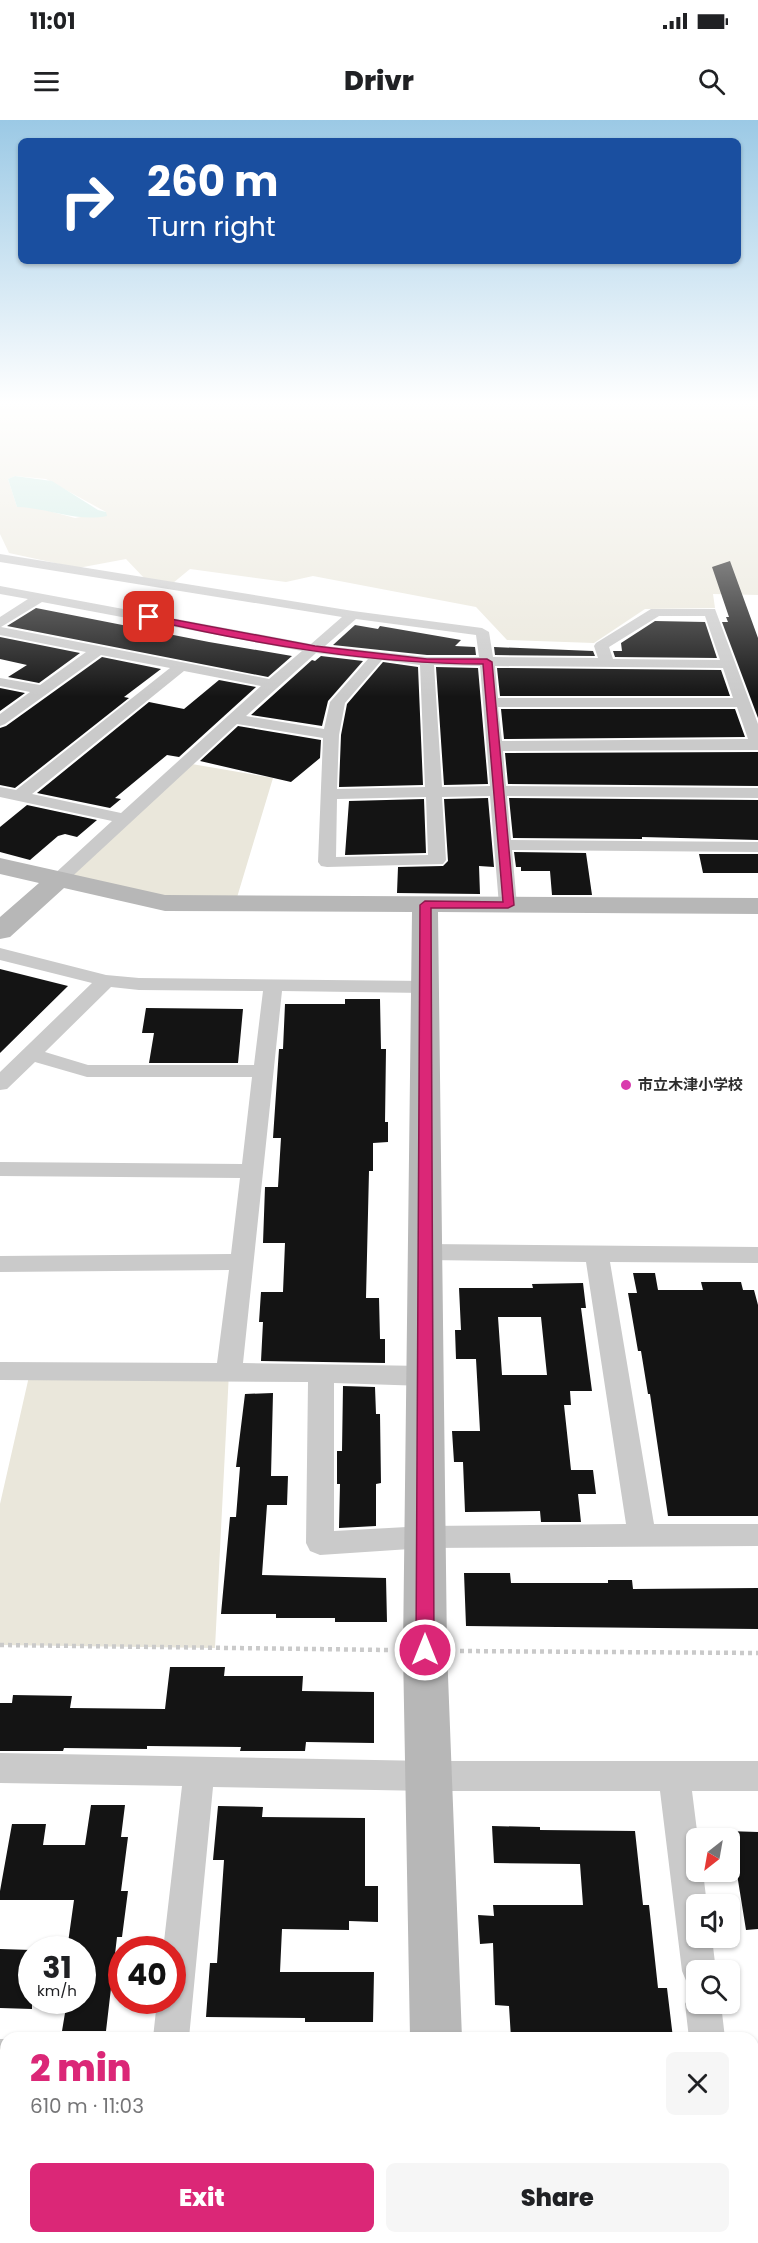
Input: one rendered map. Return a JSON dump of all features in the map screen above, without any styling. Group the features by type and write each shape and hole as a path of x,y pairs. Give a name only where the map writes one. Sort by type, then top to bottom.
{"street":[{"path":"0,558 353,615 482,632 491,703 508,905"},
{"path":"0,590 315,649 427,661 729,664"},
{"path":"0,623 40,597"},
{"path":"495,746 758,745 710,612 656,612 601,646 607,663"},
{"path":"0,931 234,718 353,615"},
{"path":"0,631 272,684"},
{"path":"0,721 98,650"},
{"path":"378,656 338,702 331,735 327,862 437,860 436,793 427,661"},
{"path":"19,796 183,665"},
{"path":"0,682 41,690"},
{"path":"491,703 742,702"},
{"path":"234,718 331,735"},
{"path":"329,794 498,791 758,793"},
{"path":"0,792 124,819"},
{"path":"503,845 758,847"},
{"path":"0,866 57,881 165,903 758,906"},
{"path":"425,905 425,1650 436,2032"},
{"path":"0,954 106,981 140,984 425,987"},
{"path":"0,1084 106,981"},
{"path":"229,1372 273,987"},
{"path":"31,1054 87,1071 263,1071"},
{"path":"0,1169 252,1172"},
{"path":"426,1252 758,1256"},
{"path":"597,1254 642,1536"},
{"path":"0,1264 241,1262"},
{"path":"0,1371 425,1376"},
{"path":"321,1373 320,1543 425,1537 758,1535"},
{"path":"0,1768 429,1776 758,1776"},
{"path":"172,2032 199,1772"},
{"path":"674,1776 698,1960"},
{"path":"704,2014 706,2032"}],"path":[{"path":"0,1644 758,1653"}],"shaded area":[{"path":"0,499 14,499 17,507 34,507 75,518 106,512 82,499 758,499 758,595 713,594 715,608 645,609 594,643 507,640 476,607 313,576 286,582 190,569 173,583 145,579 126,559 78,568 9,553 0,534"},
{"path":"14,499 81,499 98,510 106,512 107,516 73,516 17,507"},
{"path":"186,763 273,778 235,904 165,903 57,881"},
{"path":"30,1372 229,1372 215,1648 0,1645 0,1504"}],"building":[{"path":"730,561 758,638 758,718 722,622 728,622 726,617 729,617 712,567"},
{"path":"36,608 292,656 268,677 7,626"},
{"path":"655,621 705,622 717,658 615,657 613,651 622,651 621,643"},
{"path":"355,625 378,629 380,626 461,640 455,646 475,647 476,655 427,655 333,645"},
{"path":"0,637 80,653 39,683 8,677 27,665 0,659"},
{"path":"494,647 593,651 595,656 495,655"},
{"path":"321,656 363,661 328,701 322,726 251,715 312,660 315,661"},
{"path":"102,657 161,669 124,697 129,698 15,788 0,785 0,728"},
{"path":"383,662 418,667 423,785 339,787 341,735 347,704"},
{"path":"436,667 478,668 488,784 444,785"},
{"path":"497,668 721,670 730,696 500,696"},
{"path":"219,680 256,687 179,757 167,755 115,798 121,799 110,808 37,793 149,702 184,709"},
{"path":"0,688 25,693 0,711"},
{"path":"501,709 735,709 745,737 504,739"},
{"path":"238,726 321,740 320,758 291,782 200,761"},
{"path":"758,752 758,786 508,784 505,753"},
{"path":"488,798 494,867 479,866 480,894 397,893 398,867 443,866 448,861 444,799"},
{"path":"509,798 758,800 758,840 642,837 642,839 513,838"},
{"path":"424,799 426,853 345,855 349,801"},
{"path":"27,805 97,820 77,837 65,834 58,836 30,860 0,852 0,827"},
{"path":"514,852 586,853 592,895 552,895 550,871 521,871 521,867 516,867"},
{"path":"699,854 758,854 758,873 703,873"},
{"path":"0,969 68,986 0,1053"},
{"path":"345,999 380,999 381,1049 386,1049 385,1122 388,1122 388,1142 373,1143 373,1171 369,1171 366,1298 379,1298 380,1339 385,1339 385,1363 261,1361 263,1322 259,1322 261,1292 283,1292 285,1243 263,1243 265,1187 278,1187 281,1138 273,1138 279,1049 283,1049 285,1004 345,1004"},
{"path":"146,1008 243,1009 238,1063 149,1063 154,1033 142,1033"},
{"path":"633,1273 655,1273 658,1290 703,1290 701,1282 741,1282 743,1290 754,1290 758,1305 758,1516 668,1516 650,1394 648,1394 641,1351 638,1351 628,1293 637,1293"},
{"path":"583,1283 586,1308 581,1308 592,1391 570,1391 571,1405 564,1405 571,1470 593,1470 596,1494 578,1494 581,1522 541,1522 540,1511 465,1512 463,1462 454,1462 452,1431 480,1431 476,1359 456,1359 455,1330 461,1330 459,1288 533,1288 532,1284","holes":["498,1317 541,1317 547,1375 502,1375"]},
{"path":"343,1386 375,1387 376,1414 380,1414 381,1483 376,1484 376,1526 339,1528 340,1484 337,1484 337,1451 342,1451"},
{"path":"273,1393 271,1476 288,1476 287,1505 267,1505 262,1575 386,1578 387,1622 335,1622 335,1618 276,1618 276,1614 221,1614 230,1517 236,1517 240,1467 236,1467 245,1394"},
{"path":"464,1573 510,1573 511,1583 608,1583 608,1580 632,1580 633,1589 758,1588 758,1629 466,1626"},
{"path":"170,1667 225,1667 224,1676 303,1676 302,1691 374,1692 374,1743 306,1742 305,1751 240,1751 241,1747 147,1746 147,1749 64,1748 63,1751 0,1751 0,1703 12,1703 13,1695 72,1696 70,1708 165,1709"},
{"path":"91,1805 125,1805 121,1837 128,1837 121,1891 128,1891 122,1936 108,1936 106,2031 62,2031 65,2014 96,2014 96,1936 69,1936 74,1900 0,1900 0,1891 12,1824 46,1824 43,1845 85,1845"},
{"path":"218,1806 263,1807 262,1817 365,1818 365,1886 378,1886 378,1922 349,1921 349,1930 282,1929 280,1972 374,1972 373,2022 305,2022 305,2018 206,2017 210,1963 217,1963 224,1860 213,1860"},
{"path":"492,1826 540,1827 540,1830 635,1831 643,1905 649,1905 658,1988 667,1988 672,2032 511,2032 509,2006 495,2005 493,1943 480,1944 478,1915 494,1916 493,1905 583,1905 580,1864 494,1863"},
{"path":"740,1831 758,1832 758,1929 746,1930 738,1882"},
{"path":"0,1949 18,1950 18,2009 0,2008"}],"place":[{"name":"市立木津小学校","path":"626,1085"}],"route":[{"path":"149,617 315,649 427,661 487,662 508,905 425,905 425,1650"}]}
